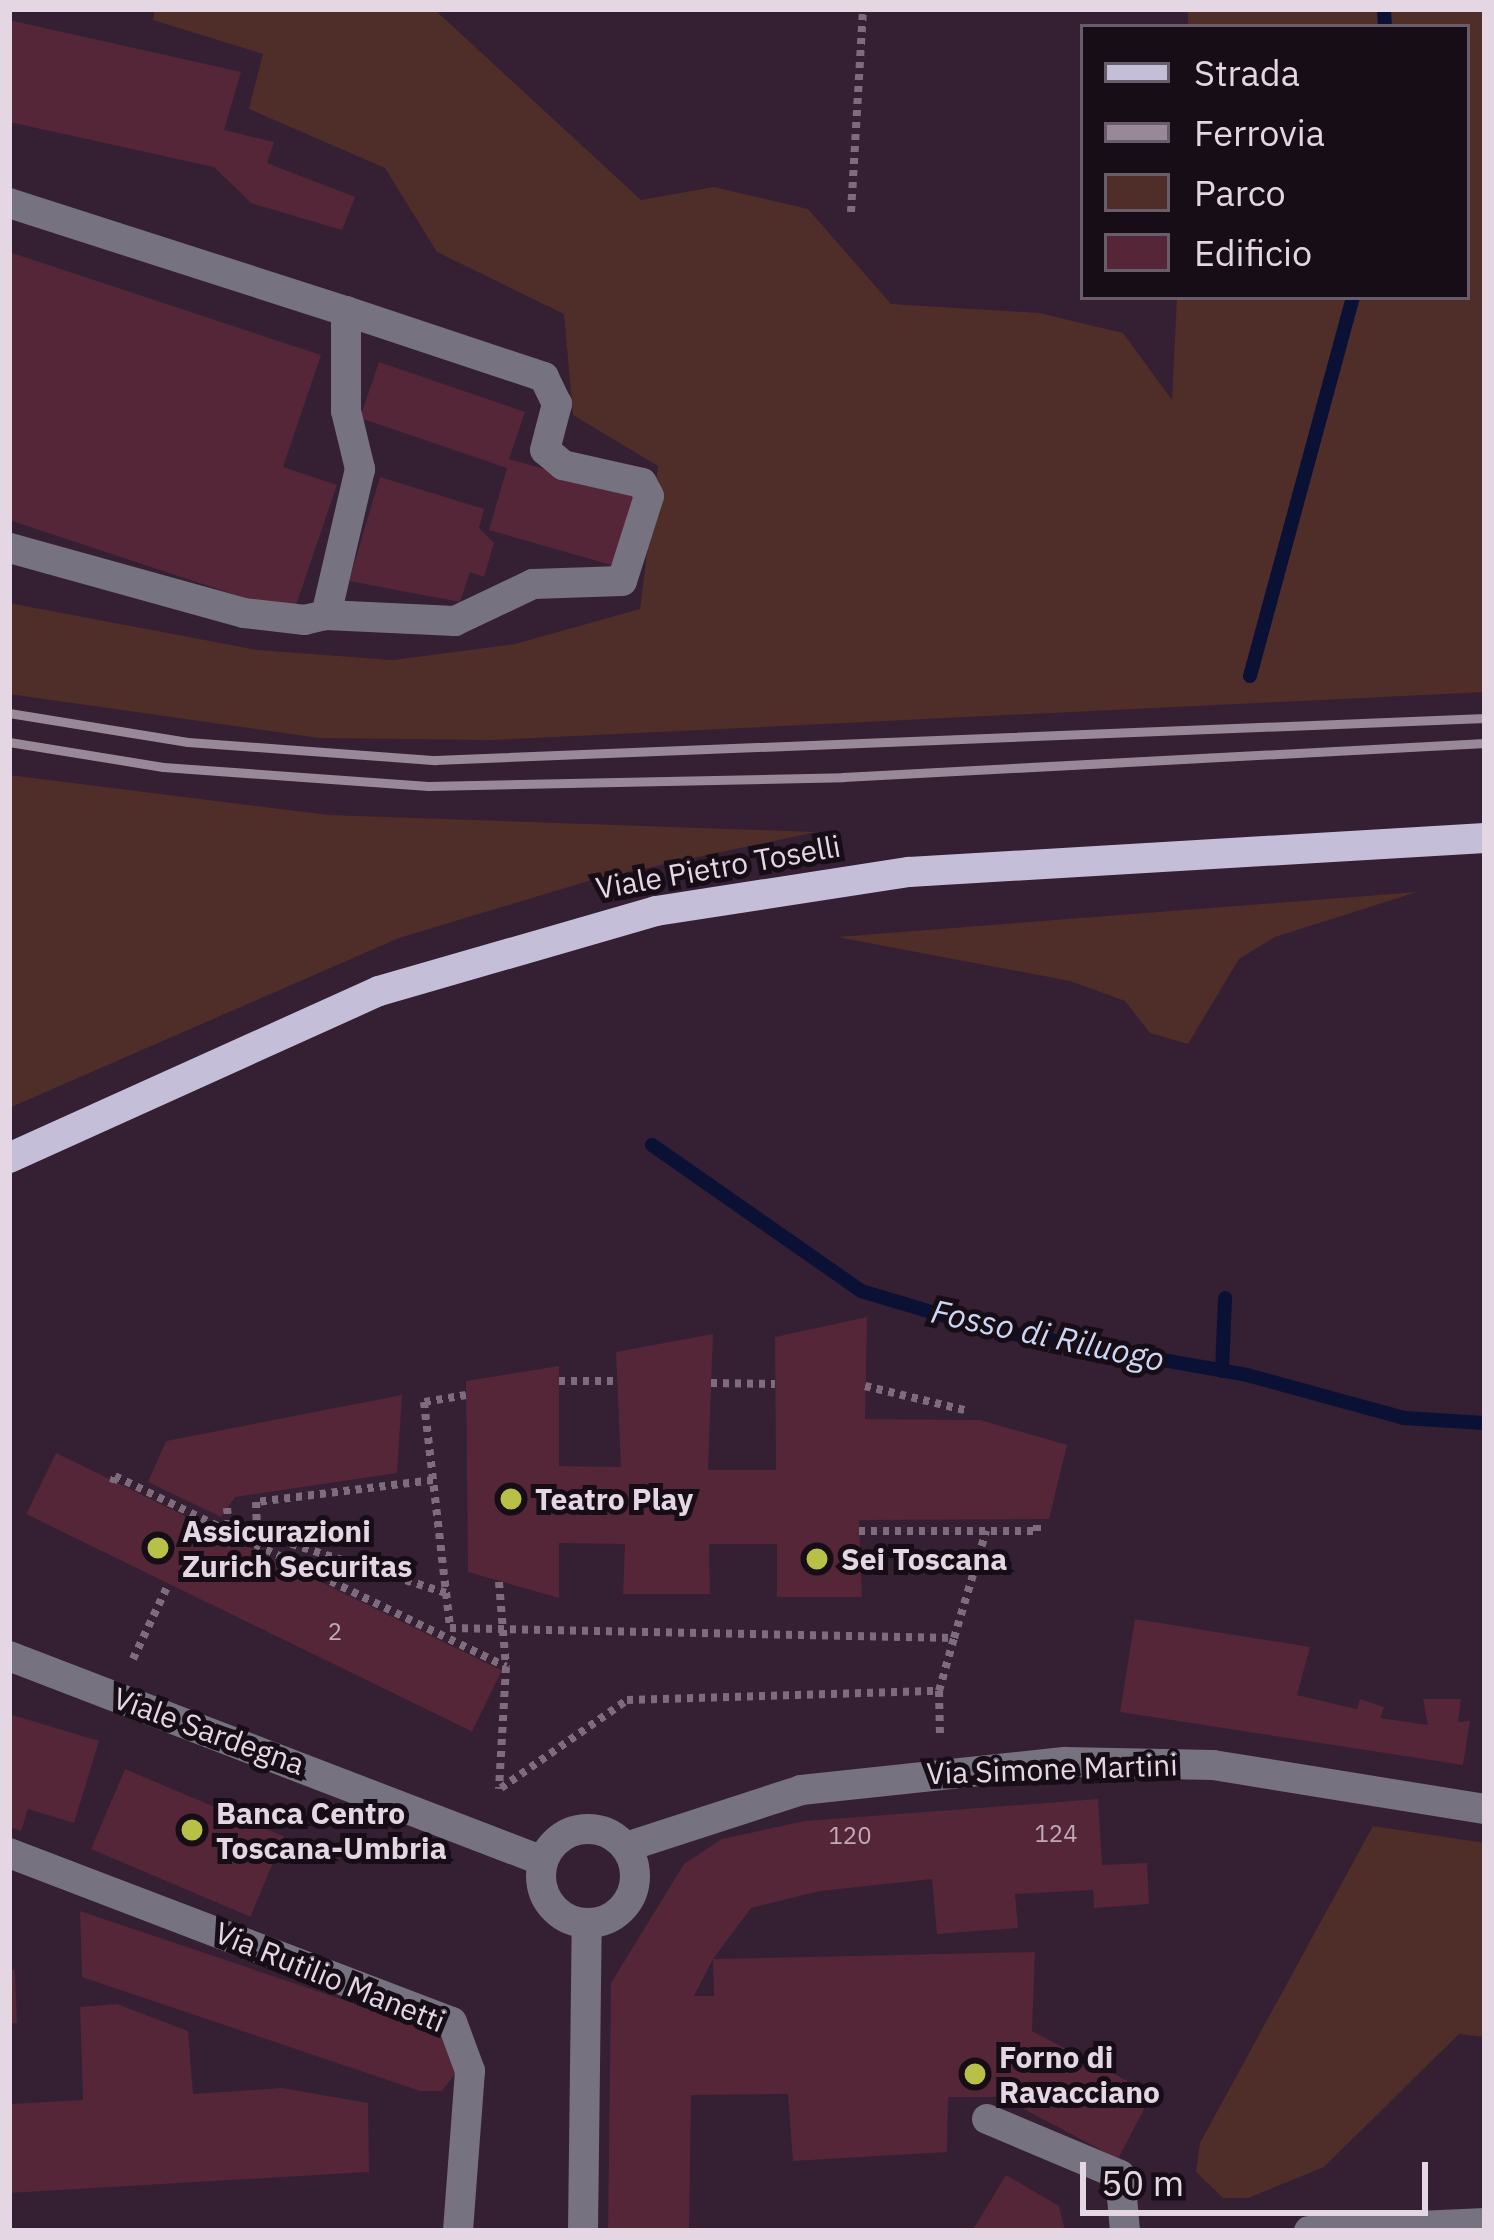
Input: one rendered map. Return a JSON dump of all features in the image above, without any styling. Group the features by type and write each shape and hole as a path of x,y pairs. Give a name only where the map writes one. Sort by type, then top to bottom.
{"main road":[{"name":"Viale Pietro Toselli","path":"9,1158 380,992 656,911 909,872 1485,838"}],"street":[{"path":"9,203 544,376 557,404 545,450 562,465 641,483 649,496 622,581 533,584 455,622 244,613 9,548"},
{"path":"326,615 360,469 346,411 346,311"},
{"name":"Viale Sardegna","path":"9,1656 543,1861"},
{"name":"Via Simone Martini","path":"626,1847 801,1790 1065,1762 1213,1765 1485,1809"},
{"path":"573,1831 602,1831 626,1847 635,1876 626,1904 587,1923 550,1903 543,1861 573,1831"},
{"name":"Via Rutilio Manetti","path":"9,1853 452,2022 470,2071 458,2231"},
{"path":"583,2231 587,1923"},
{"path":"987,2119 1120,2176 1126,2231"},
{"path":"1309,2231 1485,2223"}],"path":[{"path":"851,212 863,9"},
{"path":"559,1381 617,1381"},
{"path":"711,1383 775,1384"},
{"path":"866,1386 968,1411"},
{"path":"466,1395 424,1402 450,1628 955,1638"},
{"path":"113,1484 116,1477 506,1667"},
{"path":"434,1480 256,1502 257,1533 446,1593"},
{"path":"227,1508 232,1547"},
{"path":"859,1531 1037,1531 1037,1520"},
{"path":"940,1734 939,1691 986,1531"},
{"path":"499,1582 506,1667 500,1789 628,1700 939,1691"},
{"path":"133,1659 167,1587"}],"green space":[{"path":"155,9 434,9 641,200 714,187 808,209 891,304 1039,313 1123,333 1172,400 1177,300 1470,300 1470,24 1188,24 1188,9 1485,9 1485,692 493,740 319,738 9,694 9,603 257,650 393,660 515,644 640,609 658,466 573,415 564,314 437,252 385,168 249,109 263,54 153,20"},
{"path":"9,775 329,815 816,832 595,879 399,938 9,1108"},
{"path":"1417,892 1275,937 1239,959 1188,1044 1150,1033 1125,1001 1070,981 837,937"},
{"path":"1373,1826 1485,1843 1485,2037 1459,2034 1324,2167 1248,2198 1223,2198 1196,2172 1200,2143"}],"building":[{"path":"9,20 241,72 224,130 274,142 267,163 355,197 342,230 251,203 214,167 9,122"},
{"path":"9,252 321,355 283,467 337,485 293,614 9,520"},
{"path":"379,362 525,412 509,459 639,496 618,567 489,530 507,468 360,418"},
{"path":"380,477 484,509 479,528 494,543 484,577 470,572 460,602 349,581"},
{"path":"867,1317 865,1419 980,1420 1067,1445 1049,1519 859,1520 862,1597 777,1597 777,1544 709,1544 710,1594 623,1594 625,1544 559,1543 559,1598 468,1572 466,1381 559,1366 559,1466 621,1467 616,1352 713,1334 708,1470 776,1470 775,1337"},
{"path":"402,1395 397,1473 235,1497 221,1517 148,1482 166,1441"},
{"path":"56,1453 502,1670 472,1732 26,1514"},
{"path":"1135,1619 1310,1647 1297,1695 1357,1709 1360,1699 1384,1707 1380,1718 1428,1725 1423,1699 1461,1699 1458,1722 1470,1721 1463,1765 1120,1712"},
{"path":"9,1714 99,1741 74,1823 28,1809 21,1831 9,1827"},
{"path":"125,1769 284,1837 250,1917 91,1849"},
{"path":"1098,1799 1102,1865 1147,1863 1149,1904 1094,1908 1093,1890 1015,1894 1018,1928 937,1934 932,1879 820,1891 751,1908 713,1959 1035,1952 1032,2031 1152,2094 1118,2159 1022,2108 1023,2097 948,2097 947,2152 793,2161 788,2094 691,2095 689,2231 608,2231 611,1983 684,1864 722,1839 805,1821","holes":["713,1959 714,1996 694,1996"]},
{"path":"80,1911 445,2034 455,2074 442,2091 420,2091 82,1977"},
{"path":"9,1970 15,1970 17,2023 9,2024"},
{"path":"117,2004 188,2031 193,2094 282,2088 368,2103 369,2172 9,2193 9,2104 83,2100 80,2007"},
{"path":"1006,2175 1059,2206 1065,2231 972,2231"}],"waterway":[{"path":"1384,9 1385,24"},
{"path":"1250,676 1352,300"},
{"name":"Fosso di Riluogo","path":"652,1145 861,1291 992,1330 1247,1375 1404,1418 1485,1423"},
{"path":"1222,1371 1225,1298"}],"railway":[{"path":"9,713 188,742 435,760 1485,718"},
{"path":"9,742 163,767 428,786 843,777 1485,743"}],"place":[{"name":"Teatro Play","path":"511,1499"},
{"name":"Assicurazioni Zurich Securitas","path":"158,1548"},
{"name":"Sei Toscana","path":"817,1559"},
{"name":"Banca Centro Toscana-Umbria","path":"192,1830"},
{"name":"Forno di Ravacciano","path":"975,2074"}]}
